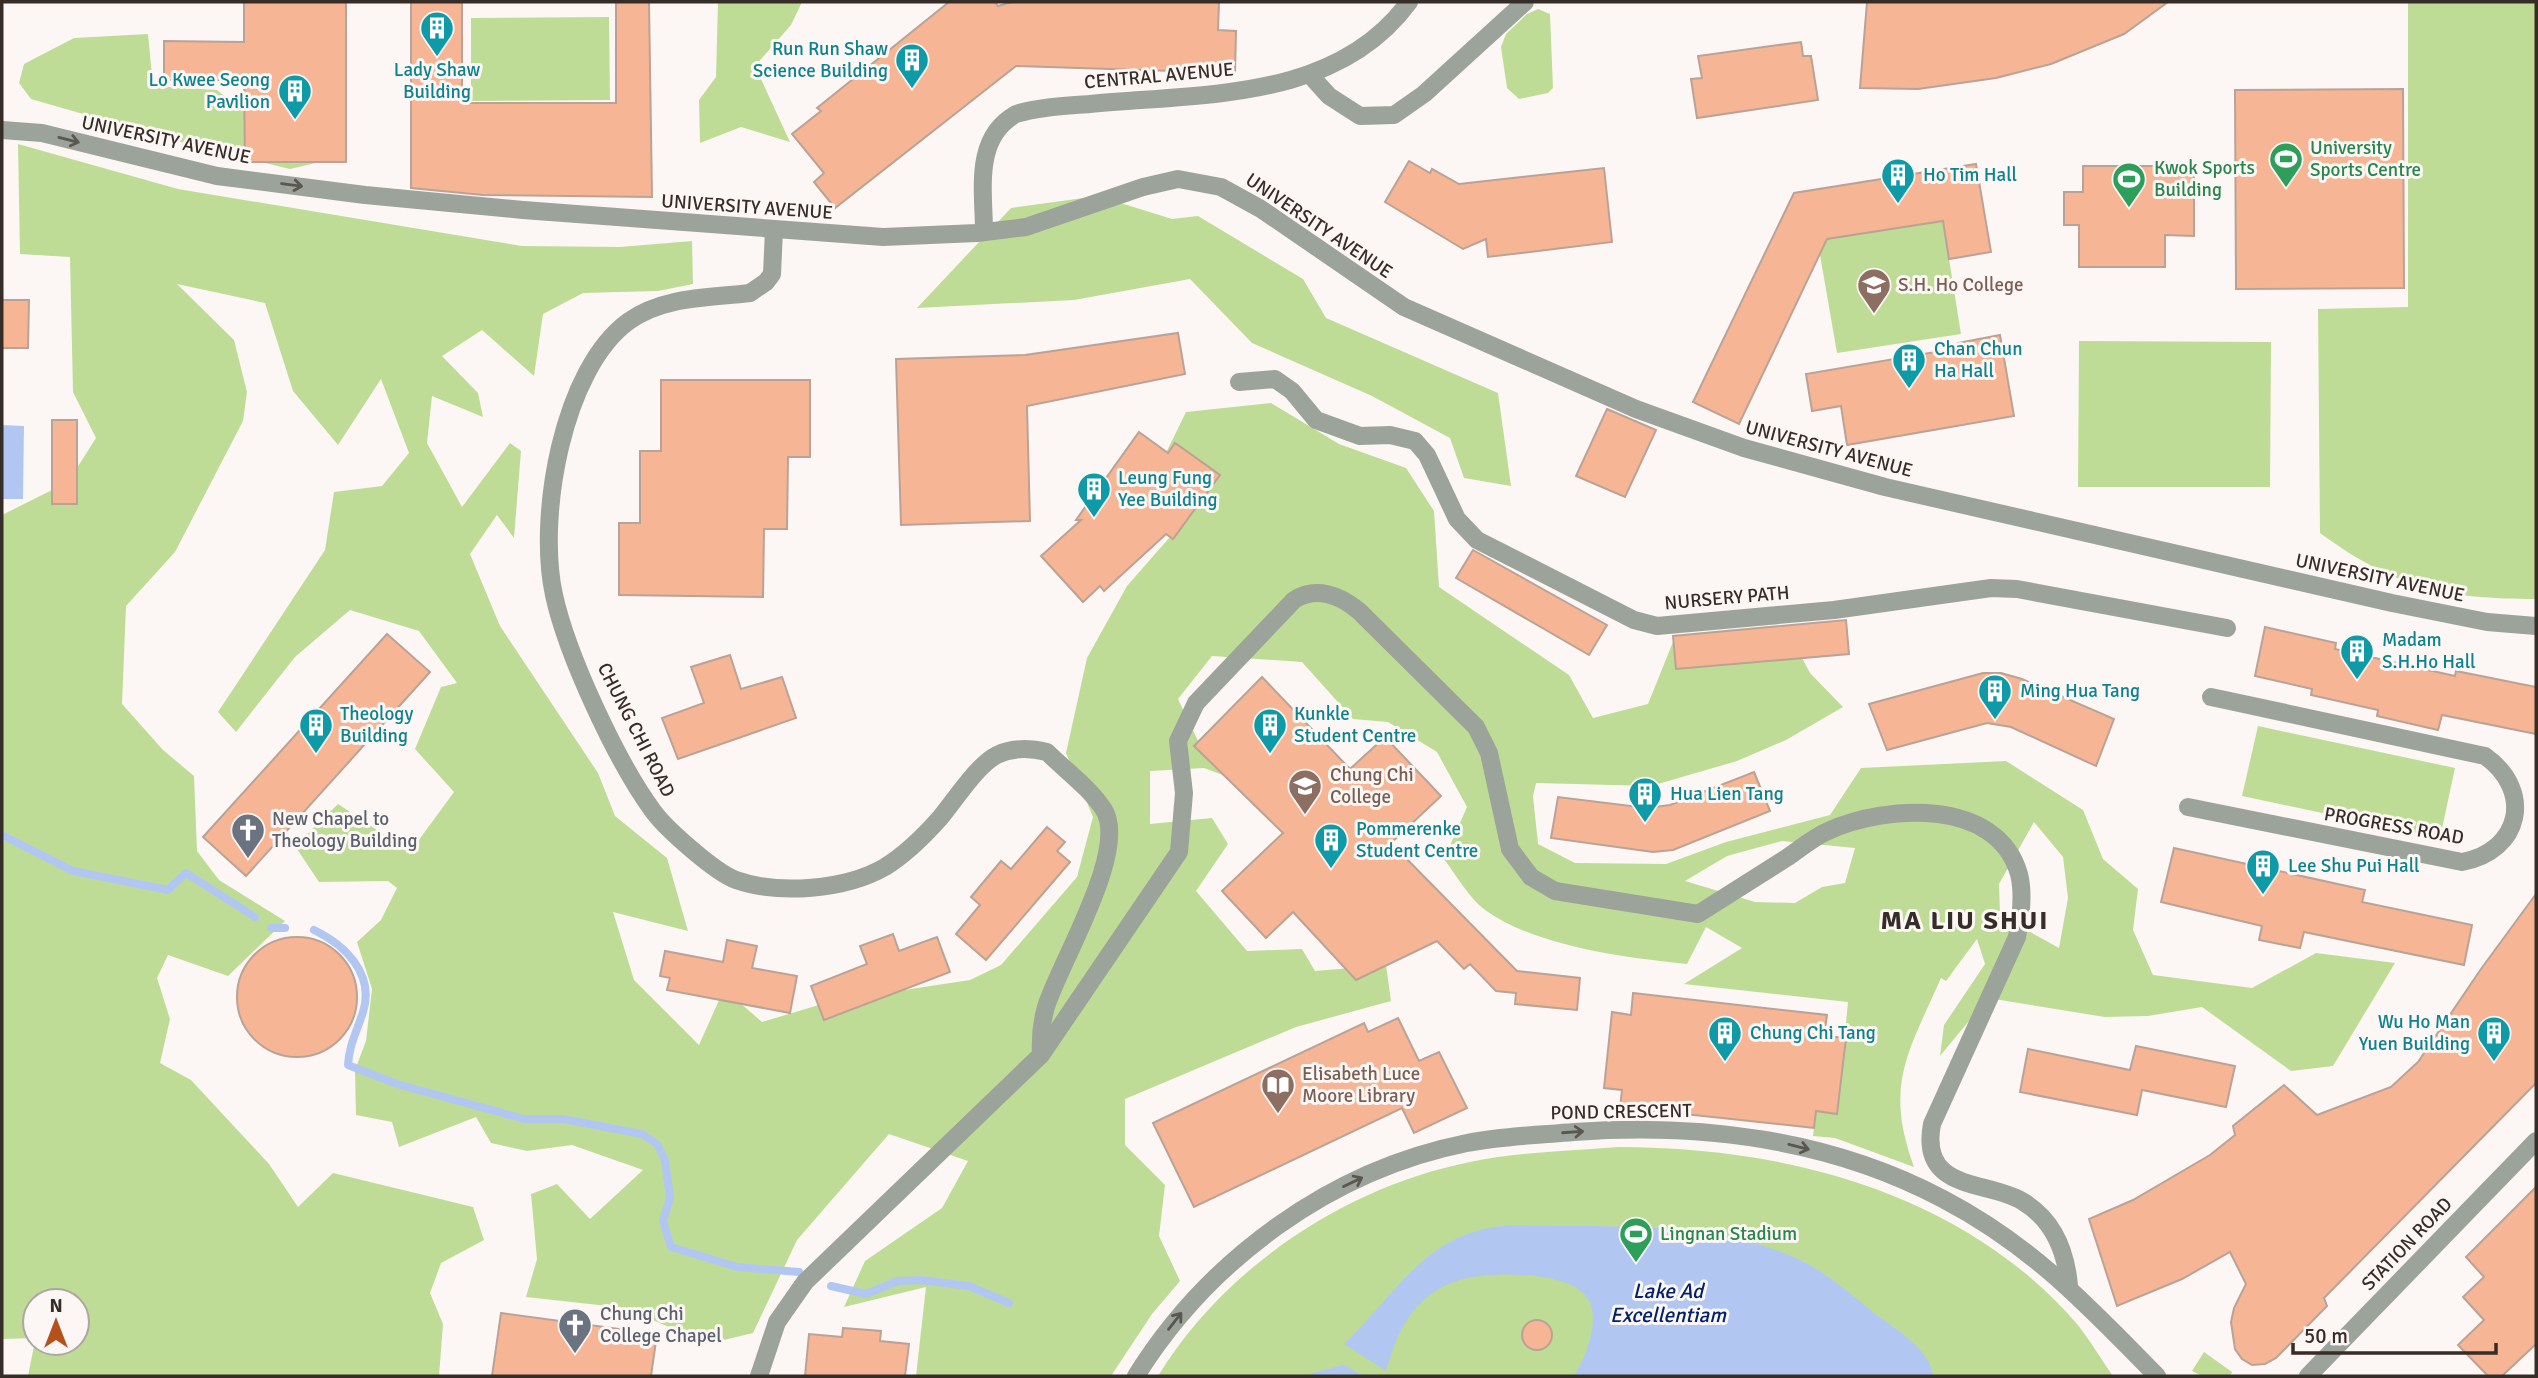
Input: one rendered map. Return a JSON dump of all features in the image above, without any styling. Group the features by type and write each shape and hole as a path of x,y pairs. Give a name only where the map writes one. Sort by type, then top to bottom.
{"street":[{"name":"CENTRAL AVENUE","path":"984,232 985,151 998,127 1016,114 1248,89 1310,75 1363,47 1394,22 1409,2"},
{"path":"1310,75 1329,96 1360,116 1394,114 1424,94 1525,2"},
{"name":"UNIVERSITY AVENUE","path":"2,130 42,133 217,176 365,195 894,238 1027,227 1162,182 1204,182 1238,195 1261,209 1404,307 1636,409 1744,448 1877,485 2380,600 2487,622 2536,625"},
{"name":"CHUNG CHI ROAD","path":"774,230 774,262 772,274 766,282 750,293 678,302 631,319 618,330 581,386 557,453 550,488 550,552 554,594 565,629 606,727 654,813 723,875 739,881 778,887 820,886 870,873 909,850 996,755 1021,749 1047,752 1103,808 1108,827 1100,882 1046,1004 1040,1031 1041,1055"},
{"name":"NURSERY PATH","path":"1239,382 1275,379 1292,391 1316,420 1360,436 1390,435 1415,441 1427,455 1457,519 1477,540 1634,620 1657,626 1834,610 1991,588 2017,589 2227,628"},
{"path":"759,1376 777,1322 805,1282 1041,1055 1179,852 1184,793 1177,746 1196,703 1294,600 1311,593 1334,595 1359,611 1476,727 1489,753 1510,849 1531,877 1555,891 1698,914 1828,831 1875,817 1933,813 1965,819 1991,833 2010,855 2020,878 2017,937 1932,1124 1931,1146 1939,1164 1953,1178 1971,1186 2003,1191 2041,1215 2055,1233 2065,1254 2069,1286"},
{"name":"PROGRESS ROAD","path":"2188,807 2462,863 2490,853 2501,844 2514,818 2513,789 2497,765 2485,756 2211,697"},
{"name":"POND CRESCENT","path":"1136,1376 1184,1310 1222,1270 1265,1235 1311,1204 1360,1179 1411,1159 1465,1144 1519,1135 1660,1128 1746,1136 1830,1154 1883,1171 1942,1198 2008,1238 2069,1286 2157,1376"},
{"name":"STATION ROAD","path":"2308,1376 2536,1141"}],"green space":[{"path":"718,2 802,2 791,25 755,66 790,142 741,127 700,143 699,100 716,77"},
{"path":"2408,2 2536,2 2536,599 2474,596 2422,587 2373,567 2320,533 2318,309 2408,307"},
{"path":"1538,9 1550,14 1553,88 1548,93 1519,99 1507,88 1501,47 1506,34 1527,14"},
{"path":"609,17 610,100 471,101 471,18"},
{"path":"148,34 153,86 217,90 248,115 320,162 290,169 184,143 31,99 19,83 24,64 74,38"},
{"path":"18,144 178,189 522,246 620,247 692,241 693,284 658,291 583,293 543,314 534,376 482,330 442,356 478,393 483,417 432,396 427,443 462,507 510,443 521,451 514,538 497,515 470,554 500,626 598,773 615,816 667,858 688,931 613,912 634,980 699,1045 724,989 762,1022 832,1001 970,980 1001,965 1077,877 1093,817 1066,753 1087,658 1127,586 1198,505 1166,453 1186,412 1271,403 1339,444 1406,468 1434,511 1439,587 1569,675 1593,718 1648,704 1673,642 1788,631 1810,673 1843,707 1786,740 1737,761 1651,786 1536,783 1533,796 1538,844 1575,863 1666,864 1726,842 1830,815 1861,768 2006,761 2083,810 2103,859 2138,889 2133,930 2153,975 2252,988 2316,953 2395,963 2333,1066 2291,1071 2202,1007 2148,1016 2105,1017 1988,998 1940,1056 1944,1025 1985,964 1977,939 1946,981 1941,978 1910,1049 1904,1070 1901,1113 1914,1167 1835,1138 1813,1136 1816,1111 1837,1114 1848,1002 1684,984 1742,948 1706,927 1687,964 1582,948 1529,933 1505,922 1479,905 1444,859 1467,807 1437,752 1388,722 1353,719 1302,662 1212,656 1178,699 1200,745 1228,777 1204,768 1150,771 1150,824 1212,818 1228,844 1196,891 1247,951 1302,949 1315,971 1386,965 1391,1001 1296,1027 1125,1099 1125,1145 1165,1185 1159,1236 1180,1281 1152,1314 1111,1376 916,1376 926,1287 844,1307 865,1261 942,1208 968,1161 889,1134 797,1240 753,1333 707,1344 626,1308 526,1297 537,1259 531,1194 557,1184 590,1219 643,1170 572,1145 527,1151 491,1143 476,1117 399,1147 392,1122 356,1115 355,1070 366,1041 372,989 357,942 381,920 397,888 388,881 319,882 295,846 338,804 410,852 454,792 415,749 441,687 457,683 419,631 350,610 295,657 236,732 218,712 325,550 334,492 382,486 409,453 381,379 338,445 293,391 265,303 177,284 234,340 247,392 243,421 175,552 126,606 122,704 163,750 194,776 197,851 219,880 285,921 228,976 168,955 157,978 170,1019 160,1063 191,1080 269,1164 298,1207 333,1173 473,1207 484,1240 441,1263 430,1293 443,1324 439,1376 28,1376 32,1357 91,1357 91,1287 21,1287 21,1338 2,1339 2,515 68,482 96,438 73,392 70,257 20,254","holes":["2034,822 2063,857 2068,898 2059,948 2000,915 1999,884","1782,841 1855,848 1845,883 1822,887 1795,903 1755,902 1685,881 1727,856"]},
{"path":"1098,196 1172,219 1198,216 1303,279 1326,318 1498,393 1511,486 1464,478 1450,438 1372,396 1252,343 1190,279 1074,300 917,308 1011,208"},
{"path":"1943,221 1961,334 1837,353 1820,255 1827,239"},
{"path":"2079,341 2271,342 2270,487 2078,487"},
{"path":"2258,726 2455,768 2440,838 2242,796"},
{"name":"Lingnan Stadium","path":"1618,1147 1681,1149 1744,1156 1807,1168 1867,1186 1926,1210 1981,1241 2031,1278 2077,1324 2113,1376 1158,1376 1185,1337 1217,1301 1253,1267 1334,1212 1423,1174 1470,1162 1525,1154"},
{"path":"2204,1352 2232,1372 2230,1376 2202,1376 2192,1371"}],"water":[{"path":"2,425 24,426 23,499 2,499"},
{"name":"Lake Ad Excellentiam","path":"1518,1225 1662,1228 1732,1238 1767,1247 1821,1272 1904,1335 1926,1358 1933,1376 1574,1376 1591,1336 1593,1313 1590,1303 1575,1287 1561,1281 1526,1275 1473,1277 1440,1288 1431,1294 1416,1308 1404,1325 1386,1371 1344,1344 1419,1264 1439,1249 1461,1237 1487,1228"},
{"path":"1344,1365 1364,1376 1310,1376 1312,1373"}],"building":[{"name":"Lo Kwee Seong Pavilion","path":"244,2 346,2 346,162 245,162 244,80 164,80 164,41 244,42"},
{"name":"Lady Shaw Building","path":"411,2 462,2 462,103 616,103 616,2 649,2 652,197 483,195 411,188"},
{"name":"Run Run Shaw Science Building","path":"949,2 995,2 998,6 1012,2 1219,2 1218,30 1236,31 1235,73 1016,66 835,208 814,182 824,173 792,134 821,111 817,108"},
{"path":"1867,2 2168,2 2124,34 2051,64 1996,78 1918,89 1860,88"},
{"path":"1801,42 1803,56 1811,56 1818,100 1697,118 1691,79 1702,78 1698,56"},
{"name":"University Sports Centre","path":"2403,89 2404,288 2236,289 2235,90"},
{"path":"1409,161 1430,173 1432,169 1459,184 1604,168 1612,242 1488,257 1486,239 1463,249 1385,202"},
{"path":"1976,164 1991,252 1949,259 1943,221 1827,239 1739,424 1693,402 1794,193"},
{"name":"Kwok Sports Building","path":"2083,166 2194,166 2194,236 2165,235 2165,267 2079,267 2079,225 2064,225 2064,192 2083,192"},
{"path":"2,300 29,300 28,348 2,348"},
{"path":"1178,333 1185,374 1027,406 1030,521 901,525 896,359 1025,355"},
{"name":"Chan Chun Ha Hall","path":"2000,335 2014,416 1847,445 1841,406 1812,411 1806,374 1959,348 1958,343"},
{"path":"661,380 810,380 810,457 788,457 787,529 764,529 763,597 619,595 619,523 640,523 640,451 661,451"},
{"path":"1607,409 1656,430 1625,497 1576,476"},
{"path":"52,420 77,420 77,504 52,504"},
{"name":"Leung Fung Yee Building","path":"1139,432 1168,453 1175,443 1220,475 1173,539 1166,534 1104,591 1100,586 1083,602 1041,556 1081,520 1076,520"},
{"path":"1473,550 1607,625 1589,655 1456,578"},
{"path":"1846,620 1849,654 1676,669 1673,636"},
{"name":"Madam S.H.Ho Hall","path":"2265,627 2336,643 2335,649 2455,676 2456,671 2536,687 2536,734 2442,715 2438,730 2377,716 2378,710 2311,695 2312,689 2255,676"},
{"name":"Theology Building","path":"387,634 430,672 246,876 203,837"},
{"path":"730,655 741,689 782,677 796,718 678,759 662,718 704,703 691,667"},
{"name":"Ming Hua Tang","path":"1983,673 2001,673 2022,679 2114,719 2096,766 2011,727 1987,723 1887,750 1869,704"},
{"name":"Pommerenke Student Centre","path":"1262,677 1350,769 1385,737 1441,796 1391,843 1517,971 1580,978 1577,1010 1515,1004 1516,993 1496,991 1470,964 1464,969 1437,941 1356,980 1293,912 1266,938 1222,891 1283,833 1194,746"},
{"name":"Hua Lien Tang","path":"1754,772 1770,811 1673,850 1653,852 1551,838 1558,797 1647,808 1670,805"},
{"path":"1047,827 1065,842 1057,851 1070,862 986,960 956,934 980,905 971,897 1001,861 1011,869"},
{"name":"Lee Shu Pui Hall","path":"2174,848 2365,890 2362,902 2472,925 2464,965 2304,932 2300,948 2259,940 2262,926 2161,902"},
{"path":"2536,894 2536,1083 2324,1298 2327,1306 2276,1358 2265,1364 2252,1365 2242,1359 2235,1349 2231,1322 2234,1308 2246,1284 2230,1252 2182,1279 2117,1306 2089,1219 2133,1200 2210,1155 2235,1135 2233,1126 2284,1085 2317,1115 2391,1087 2418,1062"},
{"path":"893,934 899,951 937,937 950,972 824,1020 811,986 867,964 860,946"},
{"path":"297,937 320,942 339,955 352,974 357,997 352,1020 339,1039 320,1052 297,1057 274,1052 255,1039 242,1020 237,997 242,974 255,955 274,942"},
{"path":"727,940 757,946 752,968 797,976 790,1013 667,990 670,978 660,976 665,951 723,962"},
{"name":"Chung Chi Tang","path":"1633,993 1827,1015 1824,1036 1846,1038 1837,1114 1816,1111 1814,1128 1620,1107 1622,1090 1604,1088 1612,1012 1631,1015"},
{"name":"Elisabeth Luce Moore Library","path":"1398,1018 1419,1061 1439,1052 1467,1108 1414,1133 1402,1108 1194,1207 1153,1123 1364,1023 1368,1032"},
{"path":"2136,1046 2235,1066 2226,1107 2142,1090 2137,1115 2020,1092 2028,1049 2130,1070"},
{"path":"2536,1187 2536,1344 2502,1376 2488,1376 2458,1345 2484,1320 2463,1297 2484,1277 2466,1257"},
{"name":"Chung Chi College Chapel","path":"501,1313 657,1334 651,1376 492,1376"},
{"path":"1537,1320 1543,1321 1551,1329 1551,1341 1543,1349 1537,1350 1531,1349 1523,1341 1522,1335 1523,1329 1531,1321"},
{"path":"843,1328 881,1331 880,1341 909,1344 905,1376 805,1376 809,1334 842,1337"}],"waterway":[{"path":"2,835 73,871 168,890 186,873 255,917"},
{"path":"271,928 285,928"},
{"path":"314,930 336,944 355,962 365,985 366,998 348,1065 397,1084 524,1119 563,1119 642,1134 657,1144 665,1160 670,1198 663,1221 671,1247 737,1267 799,1272"},
{"path":"831,1286 866,1294 898,1281 921,1280 969,1286 1009,1303"}],"place":[{"name":"Lady Shaw Building","path":"437,58"},
{"name":"Run Run Shaw Science Building","path":"912,90"},
{"name":"Lo Kwee Seong Pavilion","path":"295,121"},
{"name":"University Sports Centre","path":"2286,189"},
{"name":"Ho Tim Hall","path":"1898,205"},
{"name":"Kwok Sports Building","path":"2129,209"},
{"name":"S.H. Ho College","path":"1874,315"},
{"name":"Chan Chun Ha Hall","path":"1909,390"},
{"name":"Leung Fung Yee Building","path":"1094,519"},
{"name":"Madam S.H.Ho Hall","path":"2357,681"},
{"name":"Ming Hua Tang","path":"1995,721"},
{"name":"Theology Building","path":"316,755"},
{"name":"Kunkle Student Centre","path":"1270,755"},
{"name":"Chung Chi College","path":"1305,816"},
{"name":"Hua Lien Tang","path":"1645,824"},
{"name":"New Chapel to Theology Building","path":"248,860"},
{"name":"Pommerenke Student Centre","path":"1331,870"},
{"name":"Lee Shu Pui Hall","path":"2263,896"},
{"name":"Chung Chi Tang","path":"1725,1063"},
{"name":"Wu Ho Man Yuen Building","path":"2494,1063"},
{"name":"Elisabeth Luce Moore Library","path":"1278,1115"},
{"name":"Lingnan Stadium","path":"1636,1264"},
{"name":"Chung Chi College Chapel","path":"575,1355"}],"district":[{"name":"MA LIU SHUI","path":"1965,921"}]}
